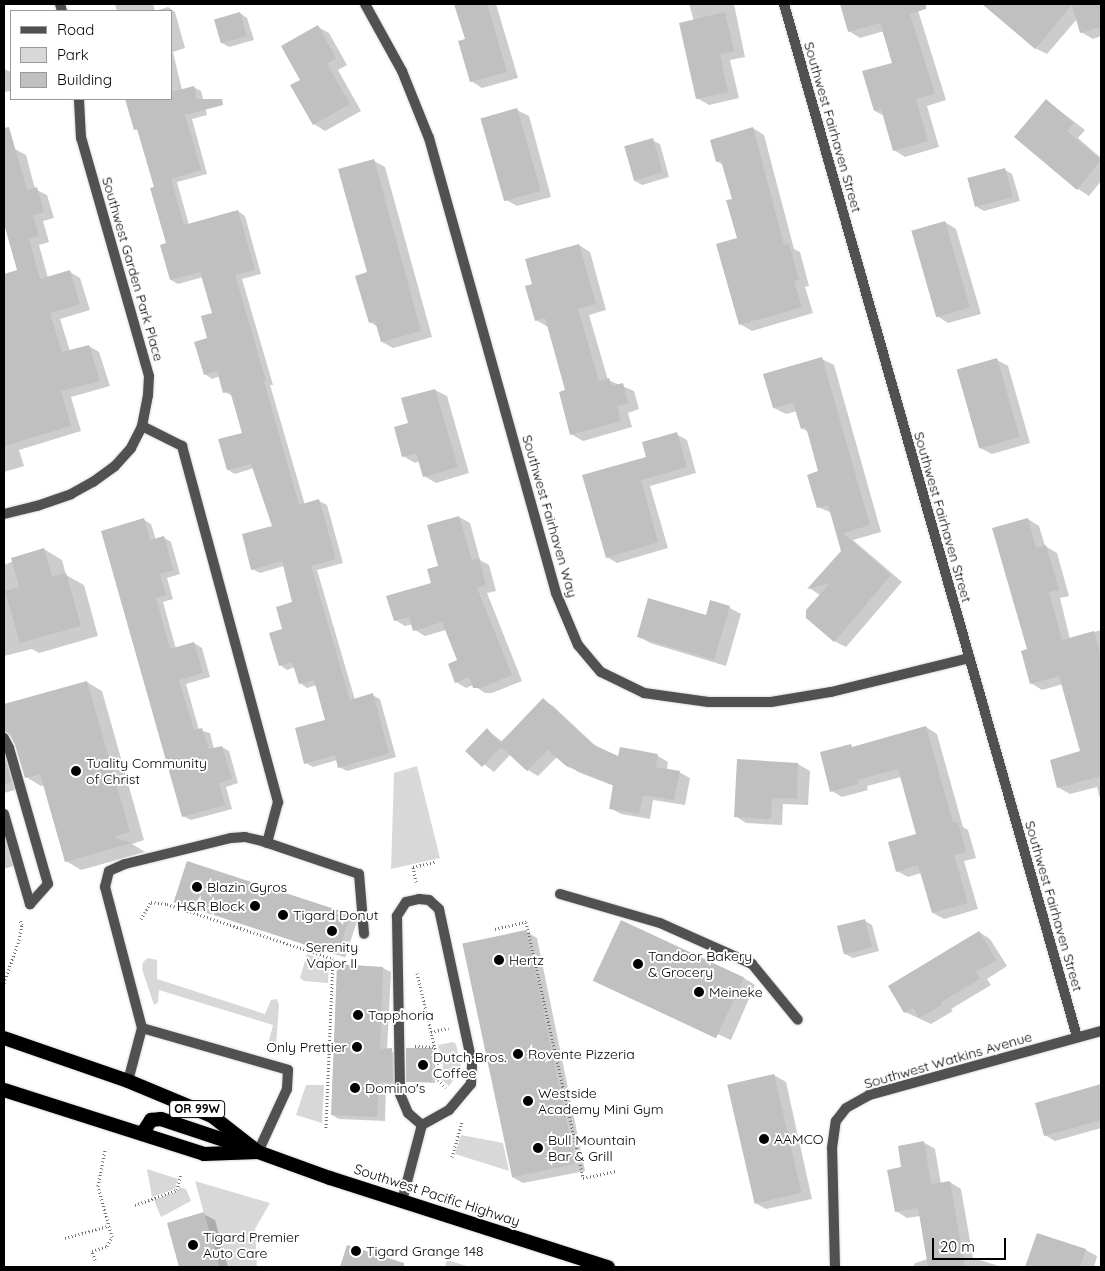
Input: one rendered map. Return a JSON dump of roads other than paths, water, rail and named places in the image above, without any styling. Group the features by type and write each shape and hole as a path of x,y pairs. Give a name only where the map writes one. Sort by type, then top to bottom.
{"highway":[{"name":"Southwest Pacific Highway","path":"4,1038 128,1081 212,1116 258,1152 402,1201 608,1267"},
{"name":"Southwest Pacific Highway","path":"4,1090 204,1154 258,1152"},
{"path":"142,1134 151,1120 161,1119 258,1152"}],"street":[{"name":"Southwest Fairhaven Way","path":"365,4 402,71 429,138 556,593 578,645 601,672 644,693 708,702 771,702 831,692 969,658"},
{"name":"Southwest Fairhaven Street","path":"784,4 1077,1037"},
{"name":"Southwest Garden Park Place","path":"4,514 62,497 93,482 120,460 131,448 142,426 149,376 81,138 79,100"},
{"path":"142,426 182,446 278,802 267,842"},
{"path":"4,738 9,748 48,884 30,904 4,814"},
{"path":"128,1081 142,1028 105,886 109,871 125,864 231,838 245,837 267,842 359,874 364,934"},
{"path":"560,894 660,923 752,964 798,1020"},
{"path":"402,1201 422,1125 449,1110 470,1084 472,1064 439,910 429,900 419,899 406,902 397,916 400,1094 408,1113 422,1125"},
{"path":"142,1028 288,1070 287,1089 258,1152"},
{"name":"Southwest Watkins Avenue","path":"835,1267 832,1148 836,1121 846,1108 869,1095 1101,1031"}],"place":[{"name":"Tuality Community of Christ","path":"76,771"},
{"name":"Blazin Gyros","path":"197,887"},
{"name":"H&R Block","path":"255,906"},
{"name":"Tigard Donut","path":"283,915"},
{"name":"Serenity Vapor II","path":"332,931"},
{"name":"Hertz","path":"499,960"},
{"name":"Tandoor Bakery & Grocery","path":"638,964"},
{"name":"Meineke","path":"699,992"},
{"name":"Tapphoria","path":"358,1015"},
{"name":"Only Prettier","path":"357,1047"},
{"name":"Rovente Pizzeria","path":"518,1054"},
{"name":"Dutch Bros. Coffee","path":"423,1065"},
{"name":"Domino's","path":"355,1088"},
{"name":"Westside Academy Mini Gym","path":"528,1101"},
{"name":"AAMCO","path":"764,1139"},
{"name":"Bull Mountain Bar & Grill","path":"538,1148"},
{"name":"Tigard Premier Auto Care","path":"193,1245"},
{"name":"Tigard Grange 148","path":"356,1251"}]}
